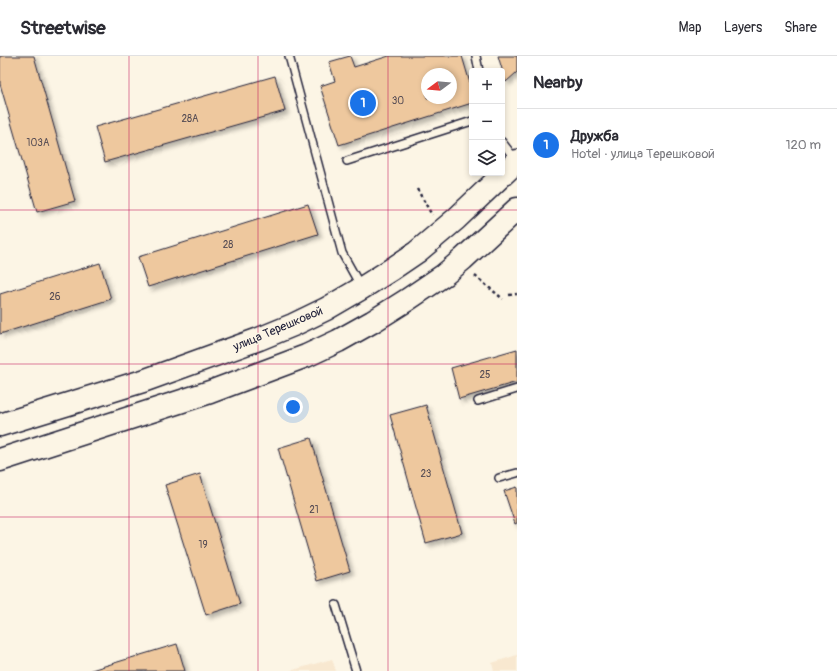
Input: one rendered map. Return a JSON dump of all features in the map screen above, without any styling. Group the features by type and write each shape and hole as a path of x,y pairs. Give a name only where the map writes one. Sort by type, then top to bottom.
{"main road":[{"name":"улица Терешковой","path":"0,426 143,381 259,339 300,322 362,288 392,270 417,252 456,219 517,161"},
{"path":"0,460 210,392 306,356 338,341 408,300 444,275 517,209"}],"lane":[{"path":"289,56 342,253 362,288"},
{"path":"476,56 479,68"},
{"path":"348,161 469,122"},
{"path":"505,146 517,161"},
{"path":"478,401 517,389"},
{"path":"498,478 517,473"},
{"path":"336,605 356,671"}],"path":[{"path":"417,189 432,216"},
{"path":"475,276 503,300"},
{"path":"509,295 517,294"}],"shaded area":[{"path":"517,655 517,671 494,671 492,663"},
{"path":"332,659 336,671 290,671"}],"building":[{"path":"0,56 34,56 75,201 37,212 0,84"},
{"path":"350,56 354,67 389,56 462,56 469,80 469,104 339,145 320,86 335,81 329,62"},
{"path":"498,56 517,56 517,72 506,82 505,68 502,68"},
{"path":"275,76 285,111 105,162 95,127"},
{"path":"308,204 318,234 148,287 138,257"},
{"path":"100,263 111,299 0,334 0,294"},
{"path":"517,349 517,382 459,399 451,368"},
{"path":"426,405 462,533 426,543 390,415"},
{"path":"311,438 350,571 317,581 278,448"},
{"path":"200,474 240,604 206,615 165,485"},
{"path":"517,487 517,523 515,524 504,491"},
{"path":"177,644 185,671 88,671"}],"place":[{"name":"Дружба","path":"363,103"}]}
